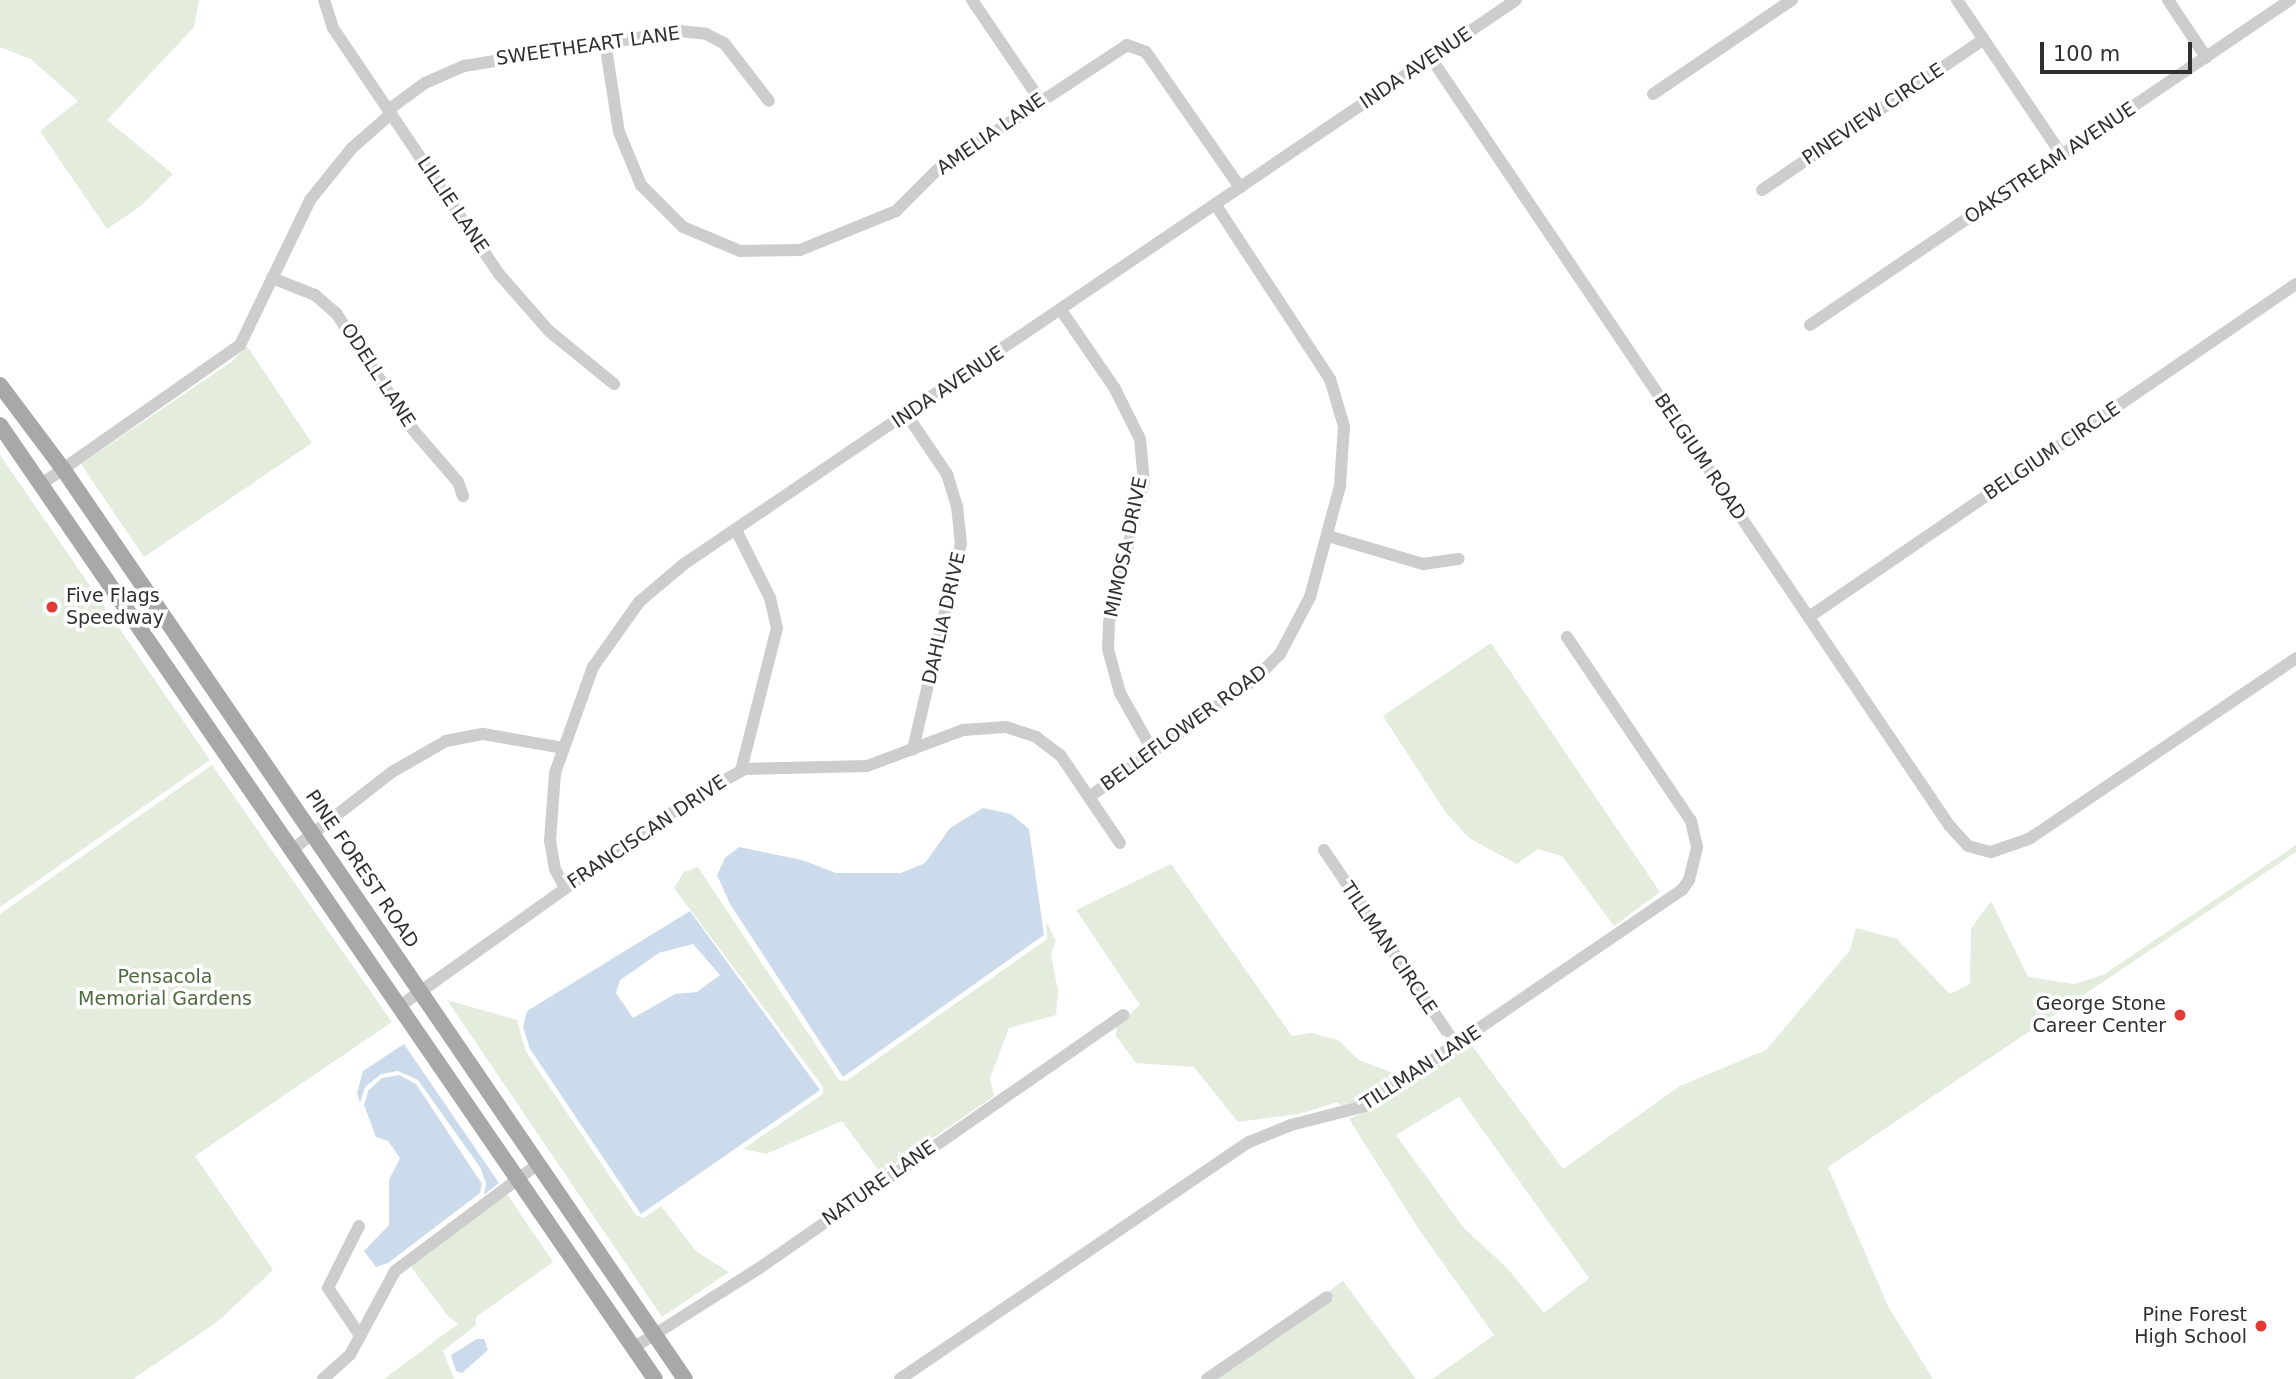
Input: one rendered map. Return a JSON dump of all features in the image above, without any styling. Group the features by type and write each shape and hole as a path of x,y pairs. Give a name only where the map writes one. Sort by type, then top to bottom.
{"main road":[{"name":"PINE FOREST ROAD","path":"0,385 63,469 685,1379"},
{"path":"0,425 43,483 654,1379"},
{"path":"137,622 158,608"},
{"path":"260,801 281,787"}],"street":[{"name":"LILLIE LANE","path":"324,0 333,28 515,295 549,331 614,384"},
{"path":"972,0 1040,100"},
{"name":"INDA AVENUE","path":"565,888 552,858 550,824 563,748 584,685 622,622 669,576 1516,0"},
{"path":"1653,94 1792,0"},
{"path":"1957,0 2062,155"},
{"path":"2168,0 2206,57"},
{"name":"OAKSTREAM AVENUE","path":"1810,325 2290,0"},
{"name":"SWEETHEART LANE","path":"43,483 234,352 251,330 293,228 323,182 352,148 425,83 464,66 679,31 705,34 738,57 769,101"},
{"name":"PINEVIEW CIRCLE","path":"1762,190 1984,39"},
{"name":"AMELIA LANE","path":"605,42 619,132 641,185 683,227 710,242 752,252 817,246 896,211 937,170 1115,49 1136,46 1146,52 1240,187"},
{"name":"BELGIUM ROAD","path":"1431,58 1949,825 1975,850 2006,849 2040,833 2296,658"},
{"name":"BELLEFLOWER ROAD","path":"1089,797 1253,681 1280,654 1310,597 1328,536 1345,451 1335,390 1314,351 1215,204"},
{"name":"ODELL LANE","path":"272,278 315,295 336,313 414,430 458,482 463,496"},
{"name":"BELGIUM CIRCLE","path":"1808,617 2296,284"},
{"name":"MIMOSA DRIVE","path":"1061,310 1115,389 1140,439 1144,482 1109,622 1108,649 1120,693 1154,753"},
{"name":"DAHLIA DRIVE","path":"907,415 947,474 957,506 961,543 913,750"},
{"path":"736,530 770,598 777,628 741,770"},
{"path":"1328,536 1423,564 1459,559"},
{"name":"TILLMAN LANE","path":"900,1379 1250,1142 1291,1125 1365,1106 1682,890 1696,857 1691,821 1567,637"},
{"name":"FRANCISCAN DRIVE","path":"400,1006 694,797 741,770 855,768 913,750 963,730 995,726 1021,730 1061,756 1120,843"},
{"path":"293,849 393,772 446,741 483,734 563,748"},
{"name":"TILLMAN CIRCLE","path":"1324,850 1456,1045"},
{"name":"NATURE LANE","path":"633,1348 750,1274 1123,1015"},
{"path":"323,1379 349,1355 396,1271 538,1164"},
{"path":"359,1226 328,1288 359,1334"},
{"path":"1207,1379 1327,1297"}],"green space":[{"path":"0,0 199,0 194,27 107,120 173,174 142,205 107,229 40,131 78,101 31,59 0,47"},
{"path":"247,346 312,443 144,557 81,464 231,362"},
{"name":"Five Flags Speedway","path":"0,455 210,760 0,907"},
{"path":"1491,643 1660,892 1614,926 1562,856 1538,849 1517,864 1469,838 1446,813 1383,716"},
{"name":"Pensacola Memorial Gardens","path":"212,765 392,1022 195,1156 273,1270 217,1322 133,1379 0,1379 0,914"},
{"path":"2296,845 2296,852 1828,1167 1888,1306 1933,1379 1432,1379 1494,1335 1418,1228 1349,1119 1377,1106 1470,1043 1563,1169 1680,1086 1766,1050 1850,950 1856,928 1897,939 1950,994 1970,984 1971,929 1991,901 2028,977 2074,984 2103,975","holes":["1459,1097 1589,1278 1544,1313 1508,1269 1463,1227 1396,1135"]},
{"path":"1171,864 1292,1036 1311,1033 1338,1040 1359,1060 1401,1076 1343,1109 1338,1102 1299,1114 1238,1122 1194,1067 1136,1063 1116,1036 1117,1026 1140,1005 1076,910"},
{"path":"698,867 839,1080 846,1081 1047,939 1046,921 1056,941 1051,954 1058,991 1056,1015 1009,1028 990,1078 994,1096 881,1174 842,1121 766,1154 743,1149 823,1094 823,1087 674,888 684,872"},
{"path":"447,1000 517,1020 526,1052 636,1215 644,1218 661,1206 697,1252 729,1272 662,1317"},
{"path":"507,1194 553,1262 476,1317 476,1325 443,1351 454,1379 384,1379 458,1324 448,1316 410,1266"},
{"path":"1343,1281 1416,1379 1217,1379 1334,1299 1329,1291"}],"water":[{"path":"983,808 1011,814 1029,829 1044,935 843,1077 730,904 717,875 725,858 739,847 802,860 836,873 901,873 925,863 950,828"},
{"path":"690,911 820,1090 641,1214 530,1049 523,1027 527,1011","holes":["693,944 720,975 697,992 675,994 633,1018 616,993 620,980 659,953"]},
{"path":"404,1044 499,1183 484,1195 486,1183 480,1167 418,1080 398,1071 381,1074 365,1087 360,1103 357,1093 363,1071"},
{"path":"399,1075 416,1084 482,1184 480,1193 388,1263 376,1267 364,1251 389,1225 389,1180 400,1158 388,1141 376,1137 364,1105 368,1091 382,1078"},
{"path":"477,1339 484,1339 488,1350 462,1373 456,1371 451,1355"}],"place":[{"name":"Five Flags Speedway","path":"52,607"},
{"name":"George Stone Career Center","path":"2180,1015"},
{"name":"Pine Forest High School","path":"2261,1326"}]}
